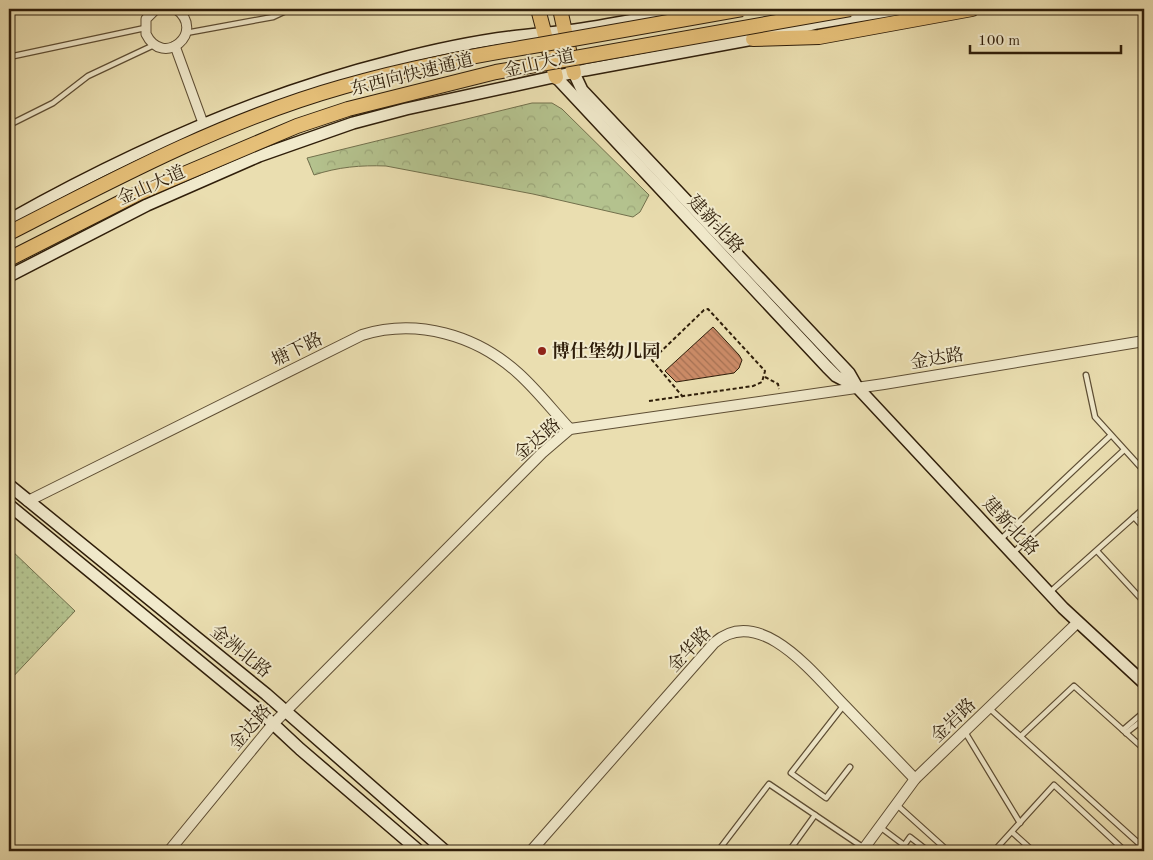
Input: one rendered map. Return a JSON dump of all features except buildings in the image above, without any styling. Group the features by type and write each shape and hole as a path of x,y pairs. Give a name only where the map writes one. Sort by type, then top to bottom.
{"main road":[{"path":"538,9 556,77"},
{"path":"560,9 574,73"},
{"name":"金山大道","path":"9,220 123,160 203,123 284,93 393,60 509,37 565,31 694,9"},
{"name":"东西向快速通道","path":"9,233 164,156 245,121 340,87 396,72 742,9"},
{"name":"东西向快速通道","path":"9,259 139,193 289,130 348,109 496,72 850,9"},
{"name":"金山大道","path":"10,272 147,205 302,140 353,123 406,109 574,73 753,39 817,23 898,9"},
{"path":"753,39 819,37 972,9"},
{"name":"建新北路","path":"574,73 582,90 849,373 857,387 1049,593 1144,683"},
{"name":"建新北路","path":"556,77 827,367 836,376 857,387"},
{"name":"金洲北路","path":"9,485 286,711 445,851"},
{"name":"金洲北路","path":"10,509 241,695 419,851"}],"street":[{"path":"156,9 146,19 145,28 149,40 154,45 168,48 176,46 186,33 185,18 176,9"},
{"path":"176,46 203,123"},
{"name":"塘下路","path":"28,501 362,335 386,330 432,330 475,343 518,374 570,429"},
{"name":"金达路","path":"169,851 273,724 542,453 570,429 857,387 1144,341"},
{"name":"金岩路","path":"864,850 915,779 1078,622"},
{"name":"金华路","path":"531,851 714,644 730,632 751,632 783,646 793,653 915,779"}],"lane":[{"path":"186,33 273,17 290,9"},
{"path":"9,57 145,28"},
{"path":"9,125 53,103 88,76 154,45"},
{"path":"1086,376 1093,413 1110,436 1144,471"},
{"path":"1000,540 1110,436"},
{"path":"1013,553 1124,450"},
{"path":"1049,593 1144,508"},
{"path":"1134,517 1144,528"},
{"path":"1097,551 1144,602"},
{"path":"1021,736 1074,686 1144,749"},
{"path":"844,705 791,773 826,798 850,767"},
{"path":"989,707 1144,848"},
{"path":"1125,731 1144,712"},
{"path":"1125,731 1144,719"},
{"path":"965,731 1020,823"},
{"path":"718,851 769,784 864,850"},
{"path":"994,851 1054,785 1125,851"},
{"path":"896,804 948,851"},
{"path":"790,851 815,815"},
{"path":"880,827 904,845"},
{"path":"1012,832 1033,851"},
{"path":"900,851 910,837 928,851"}],"path":[{"path":"649,402 760,385 766,371 708,309 704,310 652,360 683,396"},
{"path":"765,377 778,384 781,398"}],"green space":[{"path":"532,103 552,103 562,109 649,195 640,212 633,217 533,194 386,166 350,167 314,175 307,158"},
{"path":"9,548 75,611 9,681"}],"place":[{"name":"博仕堡幼儿园","path":"542,351"}]}
